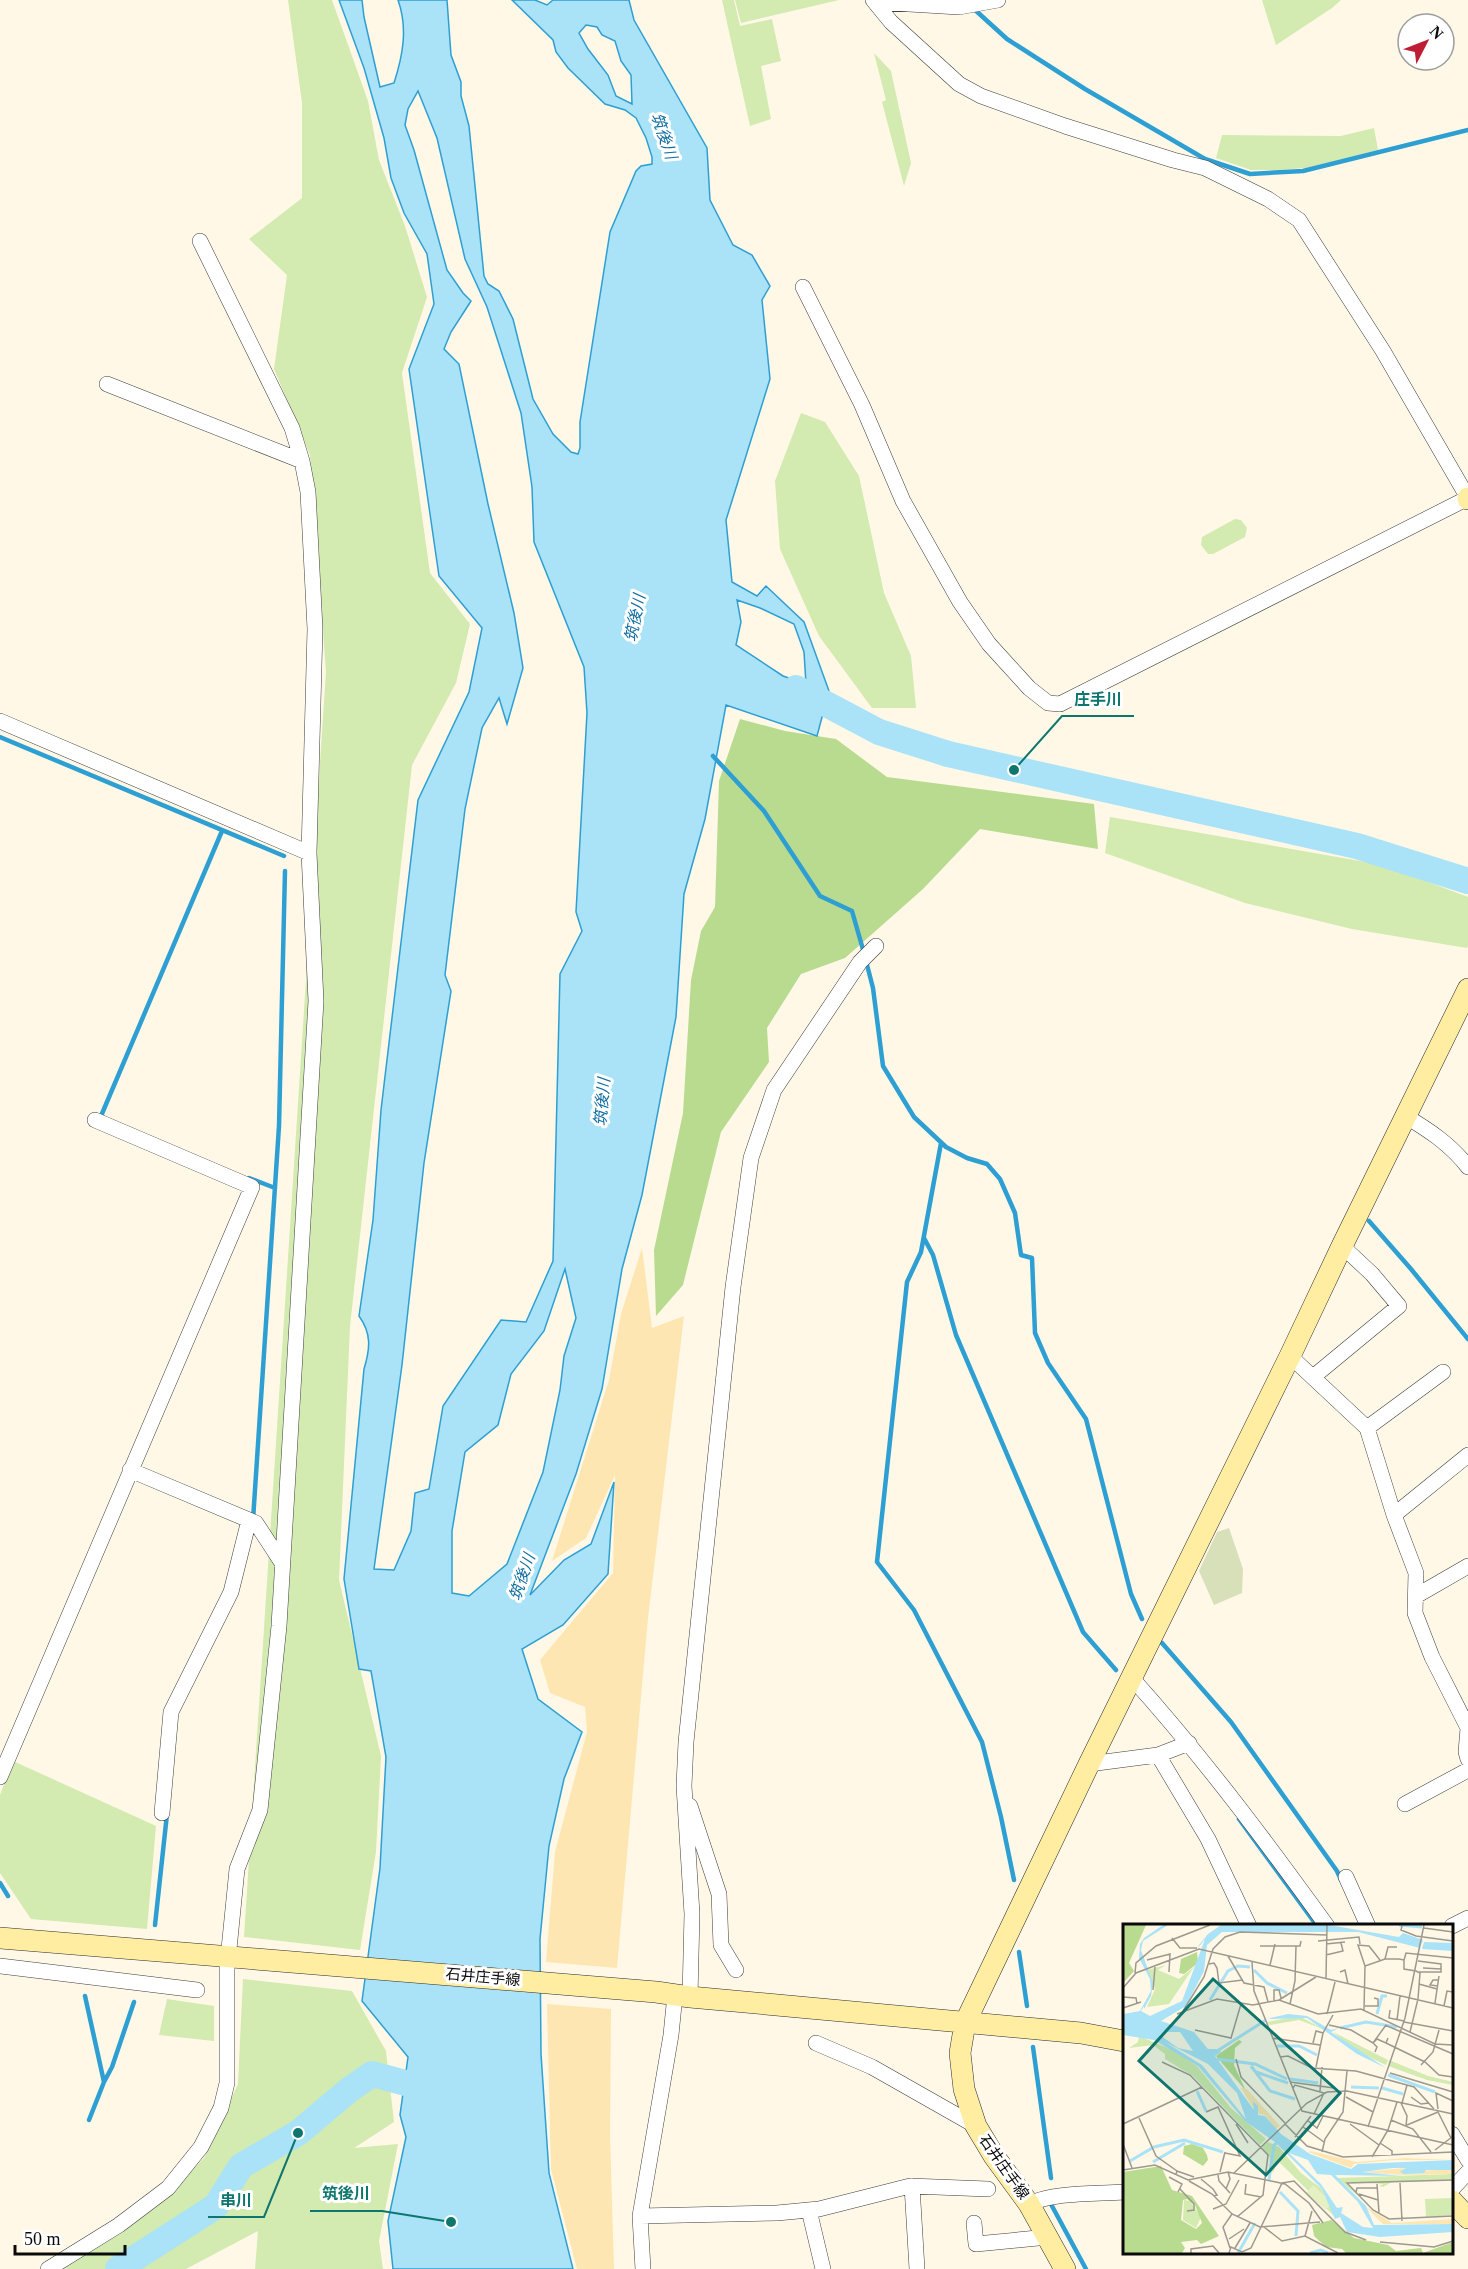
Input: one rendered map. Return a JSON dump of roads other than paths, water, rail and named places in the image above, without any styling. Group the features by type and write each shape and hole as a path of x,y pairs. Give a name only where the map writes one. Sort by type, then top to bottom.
{"street":[{"path":"874,1 959,7 998,0"},
{"path":"803,287 862,405 903,501 960,602 989,644 1029,688 1048,703 1060,704 1468,499 1383,351 1299,220 1268,199 1205,168 1065,126 981,96 959,84 891,22 874,1"},
{"path":"48,2269 119,2224 168,2188 201,2147 221,2108 227,2083 238,1956 237,1869 260,1810 279,1626 316,1001 309,853 315,629 308,492 292,428 200,241"},
{"path":"107,384 302,461"},
{"path":"0,721 309,853"},
{"path":"643,2269 640,2216 671,2035 674,1994 692,1914 684,1786 686,1742 733,1287 751,1158 774,1090 860,962 876,946"},
{"path":"965,2023 1131,1677 1468,989"},
{"path":"1405,1116 1435,1134 1459,1155 1468,1167"},
{"path":"0,1777 252,1187 95,1120"},
{"path":"1313,1377 1399,1306 1372,1274 1342,1246"},
{"path":"1290,1356 1367,1428 1394,1515 1416,1574 1415,1613 1432,1657 1468,1728 1466,1752 1468,1759"},
{"path":"1367,1428 1443,1372"},
{"path":"1394,1515 1468,1455"},
{"path":"130,1470 253,1522 282,1563"},
{"path":"162,1813 171,1712 231,1592 253,1522"},
{"path":"1416,1596 1468,1566"},
{"path":"1131,1677 1184,1745 1236,1801 1326,1924"},
{"path":"1089,1764 1158,1755 1184,1745"},
{"path":"1158,1755 1208,1839 1248,1924"},
{"path":"1405,1804 1468,1770"},
{"path":"684,1786 719,1894 722,1945 736,1970"},
{"path":"1346,1877 1367,1924"},
{"path":"1453,1926 1468,1918"},
{"name":"石井庄手線","path":"0,1938 674,1994 1082,2033 1123,2041"},
{"path":"0,1966 196,1990"},
{"name":"石井庄手線","path":"965,2023 960,2053 964,2089 976,2127 1029,2204 1065,2269"},
{"path":"816,2043 872,2067 976,2127"},
{"path":"1453,2136 1468,2160"},
{"path":"1453,2187 1468,2172"},
{"path":"640,2216 777,2213 809,2210 912,2186 988,2189"},
{"path":"912,2186 917,2269"},
{"path":"1029,2204 1037,2200 1123,2192"},
{"path":"1453,2202 1468,2218"},
{"path":"809,2210 823,2269"},
{"path":"974,2223 976,2244 1048,2237"}],"water":[{"path":"339,0 362,0 380,87 394,83 400,62 404,31 398,0 447,0 451,55 461,82 461,96 469,126 484,276 488,284 499,291 513,319 533,399 553,434 571,452 578,454 580,422 610,232 636,171 641,166 652,164 652,157 636,118 625,110 605,104 568,68 556,52 553,40 512,0 535,0 547,5 553,0 629,0 634,20 707,148 710,200 733,245 752,255 770,286 762,300 770,379 726,520 732,582 757,596 766,586 804,622 829,691 817,736 726,705 705,819 684,894 676,1017 642,1195 622,1269 602,1389 576,1474 530,1595 564,1560 591,1544 614,1482 608,1574 563,1625 522,1649 538,1699 582,1732 564,1779 549,1846 540,1939 541,2054 549,2173 573,2269 393,2269 388,2221 406,2137 400,2115 408,2057 362,2001 380,1868 386,1757 371,1671 359,1669 344,1579 364,1369 368,1355 368,1335 359,1316 373,1220 381,1110 418,800 469,692 482,628 439,576 409,369 434,304 427,254 404,213 391,178 384,138 364,68","holes":["586,25 597,27 602,35 615,41 621,61 631,75 632,104 616,96 608,75 579,33","418,91 437,138 465,259 487,307 521,413 532,487 534,542 584,667 587,713 576,912 582,931 560,974 553,1261 526,1322 501,1320 443,1406 429,1489 415,1493 411,1531 394,1570 374,1569 402,1365 424,1163 451,991 445,975 465,809 482,728 499,698 507,724 523,668 514,613 488,504 459,364 444,349 451,332 471,301 447,270 405,125 408,109","737,600 794,624 804,652 806,684 783,676 736,645 741,622","565,1269 576,1318 564,1356 560,1390 543,1472 507,1564 469,1596 452,1593 452,1531 465,1452 498,1425 511,1374 544,1331"]}],"waterway":[{"path":"974,9 1007,39 1085,89 1205,159 1250,174 1303,171 1468,130"},
{"path":"796,688 879,732 948,754 1357,846 1468,881"},
{"path":"0,737 284,856"},
{"path":"713,756 764,811 820,896 852,911 864,953"},
{"path":"103,1117 101,1116 222,831"},
{"path":"253,1520 279,1126 285,871"},
{"path":"866,961 873,988 883,1066 914,1117 946,1147 967,1158 987,1164 1000,1179 1015,1213 1021,1255 1032,1258 1035,1333 1048,1363 1086,1419 1131,1594 1142,1619"},
{"path":"941,1143 921,1252 907,1282 877,1562 914,1610 982,1742 1014,1880"},
{"path":"249,1178 275,1188"},
{"path":"1369,1221 1468,1339"},
{"path":"924,1238 933,1255 956,1335 1083,1632 1116,1670"},
{"path":"1162,1643 1231,1722 1337,1871 1341,1880"},
{"path":"155,1925 167,1814"},
{"path":"1239,1819 1316,1924"},
{"path":"0,1883 8,1896"},
{"path":"1019,1952 1027,2006"},
{"path":"85,1996 104,2082"},
{"path":"89,2120 112,2067 134,2002"},
{"path":"1033,2047 1051,2178"},
{"path":"118,2269 216,2206 241,2166 298,2133 349,2090 372,2074 439,2092"},
{"path":"1052,2206 1086,2269"}],"place":[{"name":"庄手川","path":"1014,770"},
{"name":"串川","path":"298,2133"},
{"name":"筑後川","path":"451,2222"}]}
